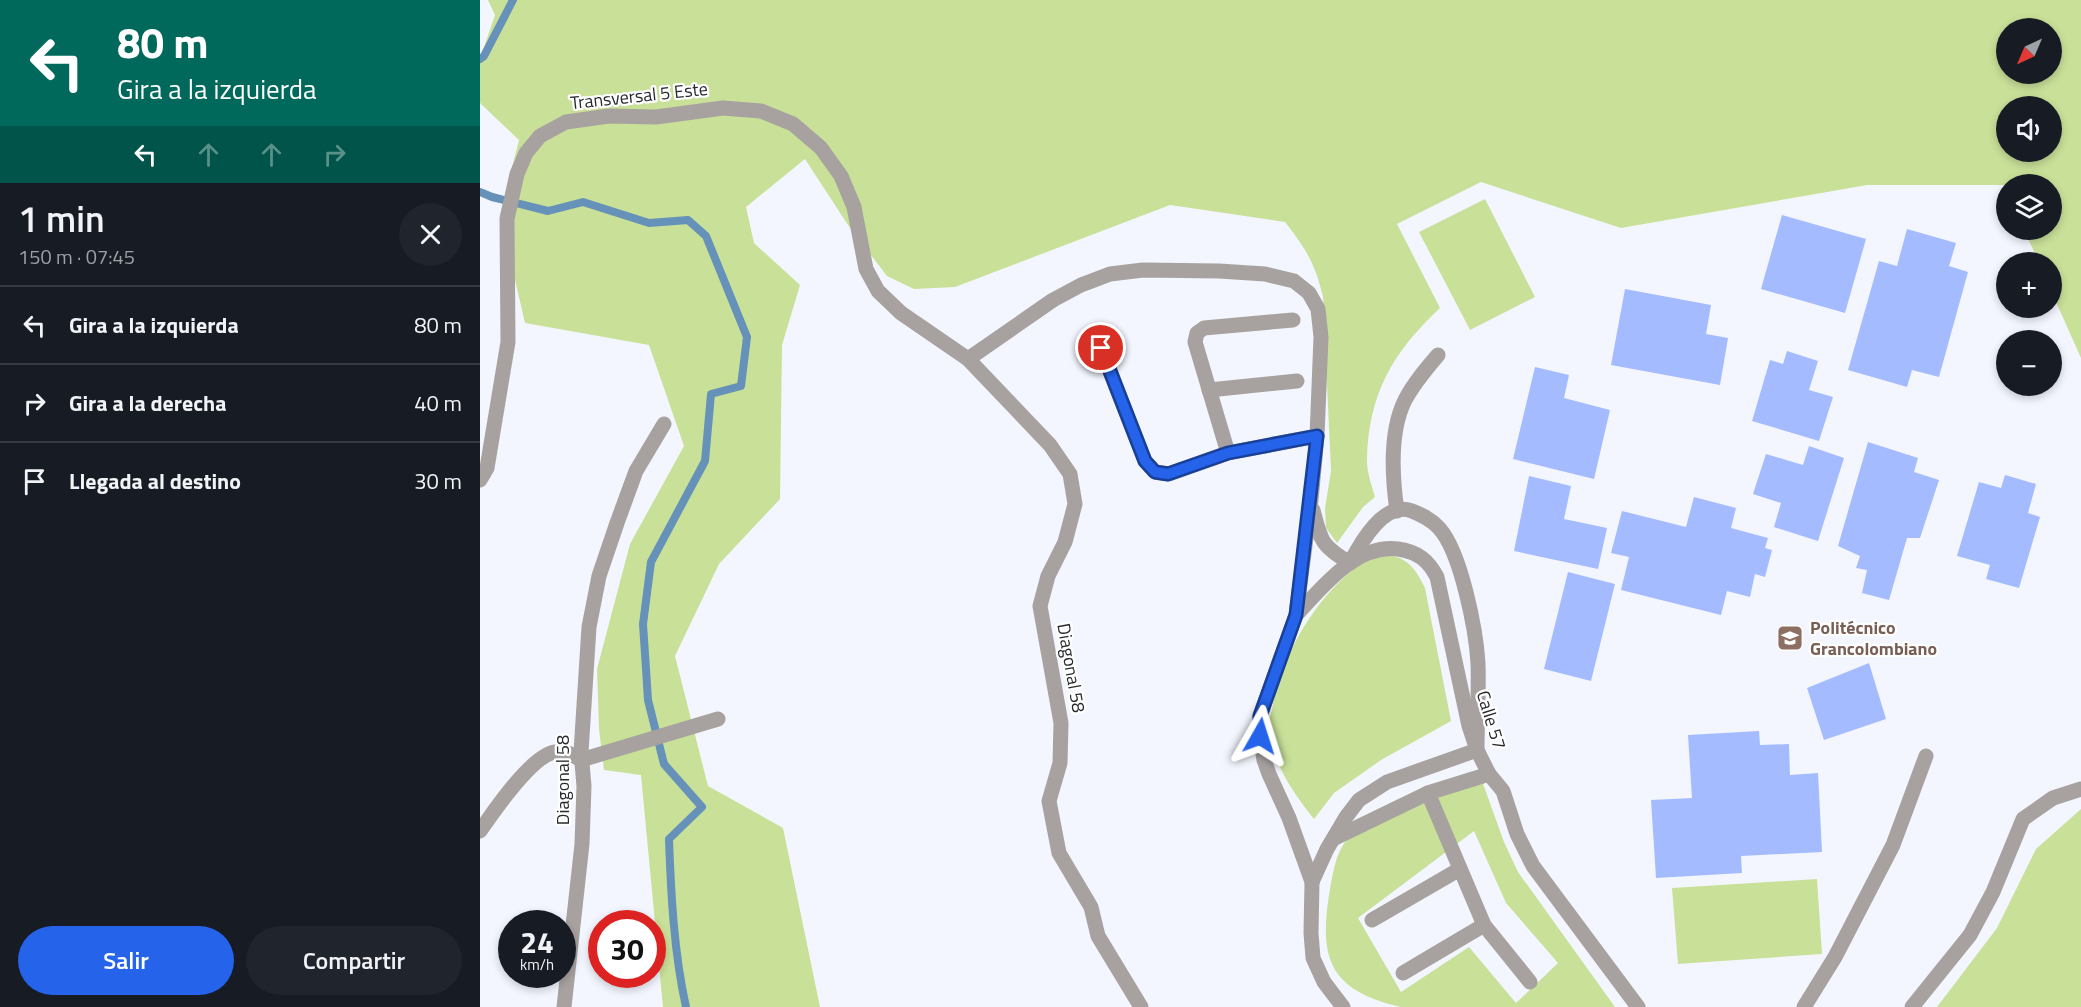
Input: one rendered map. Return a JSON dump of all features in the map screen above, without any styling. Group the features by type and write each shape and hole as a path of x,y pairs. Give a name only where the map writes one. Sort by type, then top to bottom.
{"street":[{"name":"Transversal 5 Este","path":"480,480 487,468 507,342 507,219 517,174 525,153 540,136 566,122 609,116 656,117 723,108 761,111 793,124 821,148 841,176 854,207 866,269 878,291 901,313 968,359"},
{"path":"968,359 1053,300 1081,285 1110,274 1143,270 1190,270 1277,275 1294,281 1308,293 1318,309 1321,337 1317,436 1296,615 1260,716 1260,736 1264,760 1289,818 1312,882 1313,958 1324,982 1343,1007"},
{"path":"1228,453 1195,342 1197,333 1204,328 1293,320"},
{"path":"1101,348 1145,461 1155,472 1168,474 1228,453 1317,436"},
{"path":"1397,511 1393,479 1395,438 1399,420 1404,402 1418,379 1438,355"},
{"name":"Diagonal 58","path":"968,359 1050,445 1070,474 1075,504 1065,542 1048,576 1040,606 1061,723 1060,764 1049,801 1059,853 1091,907 1098,936 1141,1007"},
{"path":"1209,390 1297,381"},
{"name":"Diagonal 58","path":"564,1007 582,844 584,786 581,760 589,627 598,576 636,471 663,424"},
{"path":"1311,500 1322,540 1331,552 1350,563 1362,540 1373,526 1397,511 1407,509 1424,516 1438,526 1449,541 1465,587 1478,661 1477,750 1387,782 1359,800 1346,817 1312,882"},
{"name":"Calle 57","path":"1296,615 1338,572 1367,554 1386,548 1410,550 1422,556 1431,565 1437,577 1469,726 1477,750 1490,774 1503,791 1517,834 1533,866 1638,1007"},
{"path":"480,831 518,780 545,756 555,752 568,753 581,760 718,719"},
{"path":"1804,1007 1835,957 1893,845 1926,756"},
{"path":"1335,838 1428,793 1490,774"},
{"path":"1912,1007 1970,934 1993,892 2023,819 2053,798 2081,789"},
{"path":"1428,793 1484,925 1530,982"},
{"path":"1372,920 1460,869"},
{"path":"1403,973 1484,925"}],"green space":[{"path":"488,0 2081,0 2081,358 2062,315 2062,252 2034,252 2029,240 2062,240 2062,174 1996,174 1996,185 1867,185 1621,228 1481,182 1397,224 1440,308 1409,341 1386,376 1372,415 1368,437 1367,466 1375,497 1363,507 1337,543 1326,528 1325,508 1331,471 1323,297 1309,257 1285,222 1170,205 955,287 914,289 887,276 848,225 805,159 746,207 754,243 800,285 782,345 780,499 719,564 675,656 708,786 783,828 820,1007 663,1007 661,988 666,988 666,910 654,910 641,775 604,770 599,729 597,669 630,544 684,446 649,345 525,323 500,215 519,140 480,103 480,59 495,15"},
{"path":"1485,199 1535,297 1470,330 1419,232"},
{"path":"1376,554 1394,556 1407,562 1425,588 1451,721 1381,760 1334,793 1314,819 1284,776 1274,752 1269,721 1278,682 1297,639 1324,599 1357,566"},
{"path":"1482,781 1504,842 1518,872 1615,1007 1401,1007 1377,1000 1358,991 1344,981 1334,968 1328,953 1327,913 1334,867 1346,841 1357,830 1369,823","holes":["1474,831 1506,903 1558,963 1516,1003 1469,947 1401,992 1358,918"]},
{"path":"2081,809 2081,1007 1937,1007 1997,928 2036,849"},
{"path":"1817,879 1822,954 1678,964 1672,888"}],"building":[{"path":"1782,215 1866,239 1845,313 1761,289"},
{"path":"1907,229 1956,243 1949,266 1968,272 1939,377 1912,370 1907,387 1848,370 1879,261 1897,266"},
{"path":"1625,289 1711,305 1706,334 1728,338 1720,385 1611,365"},
{"path":"1787,351 1818,361 1809,390 1833,397 1819,441 1752,421 1770,360 1783,364"},
{"path":"1535,367 1569,375 1564,398 1610,410 1594,479 1513,459"},
{"path":"1868,442 1918,458 1914,472 1939,480 1920,538 1907,538 1889,600 1862,593 1867,570 1856,568 1860,556 1838,546"},
{"path":"1809,446 1844,458 1818,541 1774,527 1781,503 1753,494 1766,454 1803,465"},
{"path":"2005,475 2036,484 2028,513 2040,517 2019,588 1986,579 1990,565 1957,556 1979,482 2001,488"},
{"path":"1529,476 1571,486 1564,519 1607,528 1598,569 1514,551"},
{"path":"1694,497 1736,508 1731,528 1768,538 1765,548 1772,550 1765,577 1755,574 1750,597 1727,591 1721,615 1621,590 1629,557 1611,553 1622,511 1686,527"},
{"path":"1568,572 1615,584 1591,681 1544,669"},
{"path":"1869,663 1886,719 1824,740 1807,688"},
{"path":"1759,731 1760,745 1789,744 1790,775 1818,773 1822,852 1741,856 1742,873 1656,878 1651,800 1692,798 1688,735"}],"waterway":[{"path":"480,59 484,56 513,0"},
{"path":"480,192 548,211 583,202 649,223 688,220 706,236 747,337 741,386 711,394 705,461 651,562 643,624 648,700 664,764 702,807 669,839 676,945 686,1007"}],"place":[{"name":"Politécnico Grancolombiano","path":"1790,638"}],"route":[{"path":"1101,348 1145,461 1155,472 1168,474 1228,453 1317,436 1296,615 1260,716 1260,736"}]}
